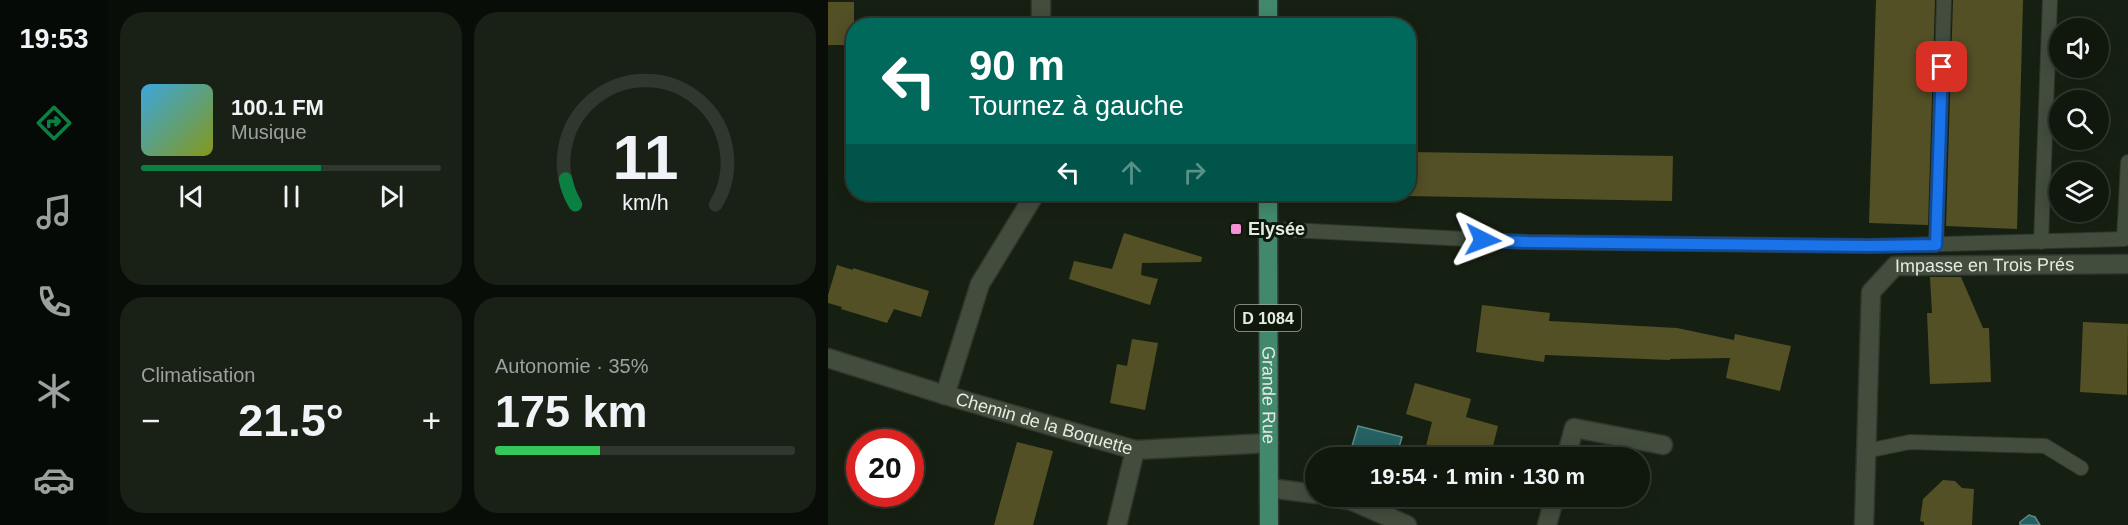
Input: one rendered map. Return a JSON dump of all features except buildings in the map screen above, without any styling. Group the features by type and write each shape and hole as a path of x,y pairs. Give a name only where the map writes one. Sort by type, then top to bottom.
{"main road":[{"path":"1268,0 1268,18"},
{"name":"Grande Rue","path":"1268,201 1269,525"}],"street":[{"path":"1041,0 1041,18"},
{"path":"945,395 980,284 1031,201"},
{"name":"Impasse en Trois Prés","path":"1864,525 1871,292 1895,266 2128,264"},
{"name":"Chemin de la Boquette","path":"828,358 945,395 1135,450 1269,443"},
{"path":"1569,447 1574,428 1663,446"},
{"path":"1117,525 1135,450"},
{"path":"1269,488 1305,493"},
{"path":"1366,507 1407,525"},
{"path":"1547,525 1552,507"}],"lane":[{"path":"1936,245 1944,0"},
{"path":"2041,242 2050,0"},
{"path":"1268,229 1528,242 1870,246 2124,239 2128,162"},
{"path":"1866,451 1910,442 2045,446 2081,468"}],"water":[{"path":"1358,426 1402,437 1399,447 1352,446"},
{"path":"2029,515 2035,517 2040,525 2020,525 2020,522"}],"place":[{"name":"Elysée","path":"1236,229"}],"route":[{"path":"1483,240 1936,245 1942,67"}]}
